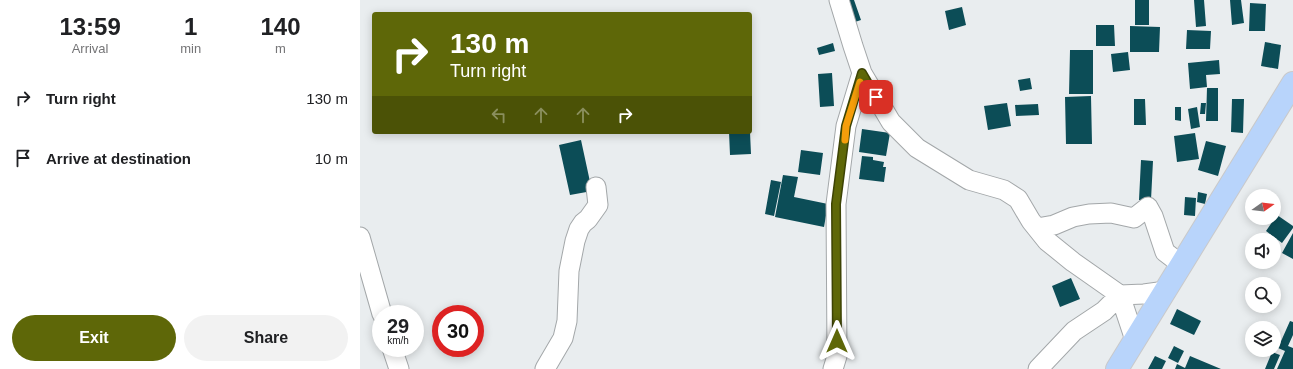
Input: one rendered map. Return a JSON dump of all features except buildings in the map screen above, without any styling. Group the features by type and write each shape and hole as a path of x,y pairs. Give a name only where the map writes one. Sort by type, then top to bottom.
{"main road":[{"path":"1117,369 1293,83"}],"street":[{"path":"837,2 862,73 891,122 916,148 969,180 1004,190 1018,199 1036,228 1047,241 1073,262 1120,295 1135,340"},
{"path":"833,369 837,356 836,204 846,126 862,73"},
{"path":"545,369 563,338 567,321 569,271 575,241 579,229 598,204 596,186"},
{"path":"1036,228 1054,225 1073,217 1089,214 1111,213 1134,218 1148,207 1153,216 1165,252 1182,265"},
{"path":"360,237 379,305"},
{"path":"1042,368 1074,331 1104,310 1120,295 1166,291"},
{"path":"395,357 398,369"}],"slow traffic":[{"path":"845,140 846,126 860,82"}],"route":[{"path":"837,341 836,204 846,126 862,73 876,97"}]}
